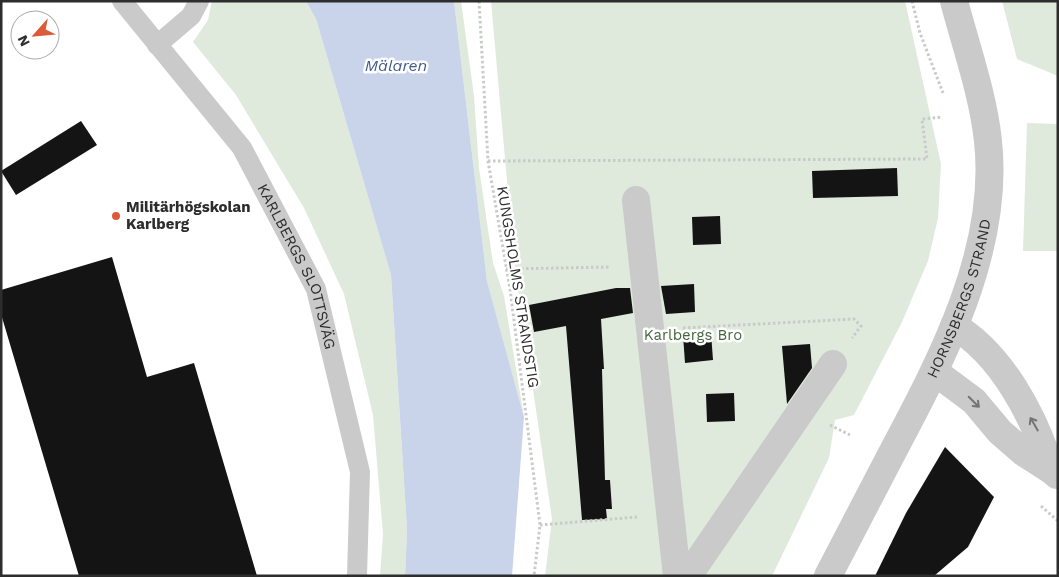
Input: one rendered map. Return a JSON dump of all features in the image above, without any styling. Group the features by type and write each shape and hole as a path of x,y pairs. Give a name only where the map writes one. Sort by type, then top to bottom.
{"street":[{"name":"HORNSBERGS STRAND","path":"828,576 935,372 954,326 980,248 989,169 988,141 980,100 954,1"},
{"path":"636,200 677,576"},
{"path":"954,326 972,336 988,352 1018,396 1041,438 1054,473"},
{"path":"688,576 833,364"},
{"path":"935,372 974,401 1000,432 1023,452 1054,473"}],"lane":[{"name":"KARLBERGS SLOTTSVÄG","path":"122,1 242,148 316,289 360,472 357,576"},
{"path":"157,45 191,16 199,1"}],"path":[{"name":"KUNGSHOLMS STRANDSTIG","path":"479,1 488,161 506,270 540,525 534,576"},
{"path":"912,1 920,33 944,95"},
{"path":"488,161 927,158 922,119 942,117"},
{"path":"506,270 643,266"},
{"path":"650,329 854,319 861,326 833,364"},
{"path":"540,525 670,515"}],"green space":[{"path":"212,1 306,1 316,19 391,275 407,530 405,576 380,576 383,534 373,415 344,294 304,208 236,95 193,42 208,20"},
{"path":"454,1 461,1 474,96 479,168 493,263 504,296 524,417 487,281"},
{"name":"Karlbergs Bro","path":"491,1 905,1 941,164 938,218 928,261 902,322 854,415 835,420 829,458 772,576 545,576 552,519 514,260"},
{"path":"1002,1 1058,1 1058,76 1017,59"},
{"path":"1027,123 1058,124 1058,251 1023,251"}],"water":[{"name":"Mälaren","path":"306,1 454,1 487,281 524,417 512,576 405,576 407,530 391,275 316,19"}],"building":[{"path":"81,121 97,145 16,195 1,171"},
{"path":"897,168 898,196 813,198 812,171"},
{"path":"720,216 721,244 693,245 692,217"},
{"path":"112,257 147,377 194,363 257,576 79,576 1,314 1,290"},
{"path":"694,284 695,312 666,314 661,286"},
{"path":"616,288 630,288 633,313 601,319 604,369 602,369 605,480 610,480 612,509 606,509 607,519 582,520 566,326 534,332 529,305"},
{"path":"711,333 713,360 685,363 683,335"},
{"path":"810,344 812,368 787,404 782,346"},
{"path":"734,393 735,421 707,422 706,394"},
{"path":"945,447 994,497 968,547 934,576 875,576 906,513"}],"place":[{"name":"Militärhögskolan Karlberg","path":"116,216"}]}
